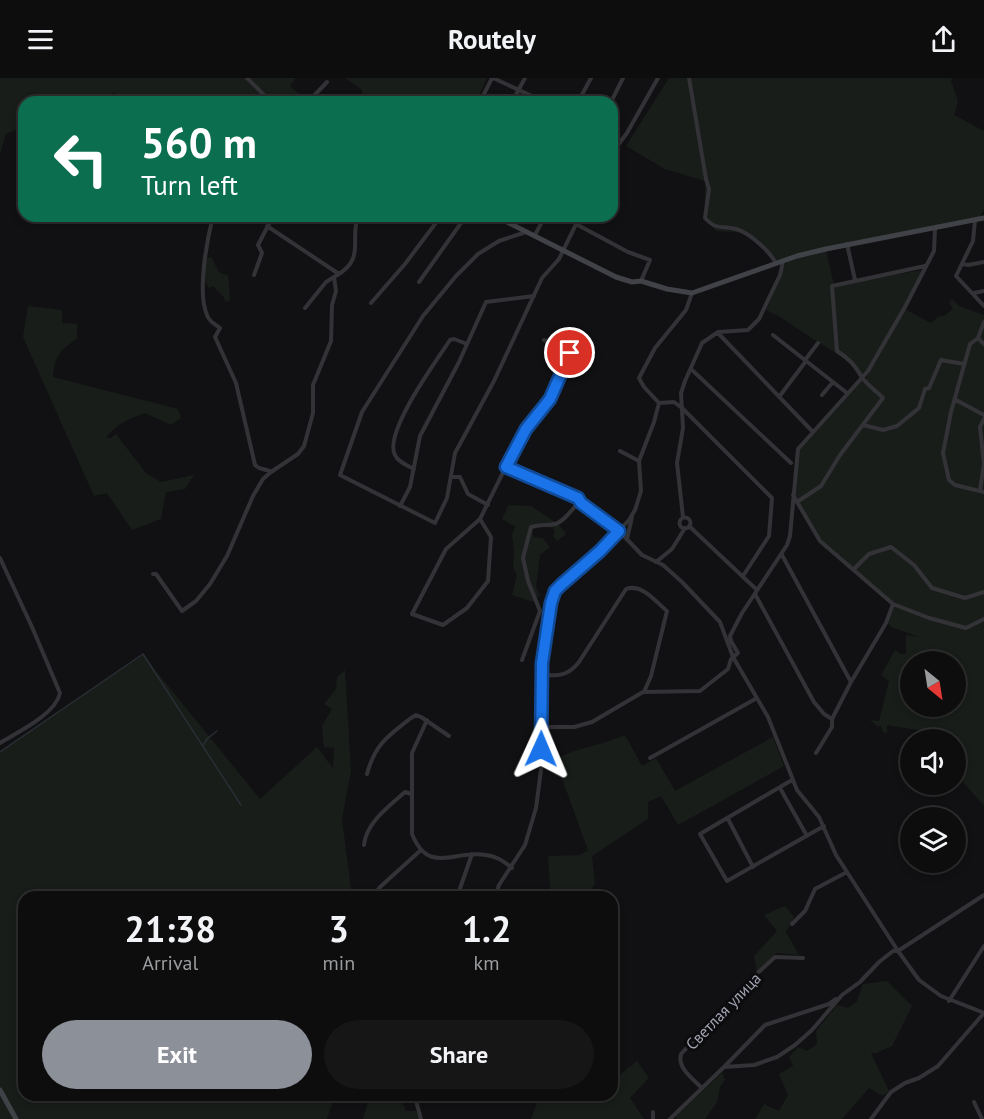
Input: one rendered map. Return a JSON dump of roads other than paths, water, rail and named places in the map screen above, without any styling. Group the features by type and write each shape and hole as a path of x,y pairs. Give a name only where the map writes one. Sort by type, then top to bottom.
{"street":[{"path":"247,78 266,96"},
{"path":"483,96 493,78 533,96"},
{"path":"515,96 525,78"},
{"path":"581,96 591,78"},
{"path":"614,96 623,78"},
{"path":"618,145 658,78"},
{"path":"689,78 706,179 710,189 705,218 712,225 736,229 749,236 777,264"},
{"path":"314,96 327,82"},
{"path":"512,222 526,232 616,277 692,293 783,262 847,244 984,218"},
{"path":"975,220 974,241 956,276 984,306"},
{"path":"212,222 204,265 205,310 210,320 220,328 216,337 236,383 255,465 271,472"},
{"path":"254,275 262,253 258,245 269,222"},
{"path":"305,308 326,282 355,255 356,222"},
{"path":"371,303 405,264 436,222"},
{"path":"419,282 462,222"},
{"path":"535,235 542,222"},
{"path":"526,232 490,246 478,254 456,276 418,323 399,356 367,402 356,424 339,476 435,524 447,498 455,453 494,381 542,278 559,259 576,224 628,252 650,260 641,281"},
{"path":"267,226 336,275"},
{"path":"542,727 574,727 592,722 643,692 700,691 728,669 733,657 738,653 730,636 756,592 782,555 790,536 792,494 798,449 873,362 934,251 935,228"},
{"path":"847,244 855,280"},
{"path":"783,262 780,275 759,319 748,330 718,332 702,343 681,393 683,428 677,463 683,517 679,523 682,527 687,527 743,576 756,592 814,702 824,714 832,719"},
{"path":"963,264 984,262"},
{"path":"797,502 821,486 840,455 883,398 862,377 851,360 837,351 832,286 926,266"},
{"path":"153,574 156,574 182,611 196,601 210,584 227,556 253,496 263,479 298,454 309,433 314,413 313,385 331,341 336,275"},
{"path":"973,293 984,291"},
{"path":"659,403 639,378 655,348 686,310 692,293"},
{"path":"400,506 410,487 420,436 486,303 534,296"},
{"path":"956,400 984,417 980,427 984,464 982,491 955,485 949,480 943,453 951,412 970,344 978,338 984,322"},
{"path":"718,332 813,432"},
{"path":"773,335 847,393"},
{"path":"978,338 984,344"},
{"path":"414,468 400,461 394,454 393,446 409,402 450,340 454,339 467,344"},
{"path":"480,519 490,537 488,581 467,608 443,625 412,614 446,549 480,519 526,429 550,399 570,353 568,348 544,340"},
{"path":"779,396 818,343"},
{"path":"863,425 883,430 897,426 919,408 925,389 929,388 941,360 964,364"},
{"path":"691,369 791,463"},
{"path":"822,395 833,382"},
{"path":"659,403 674,402 682,408 772,498 769,536 743,576"},
{"path":"627,539 641,491 639,461 659,403"},
{"path":"620,451 639,461"},
{"path":"506,467 566,491 580,501 619,531 642,555 663,565 720,622 733,657 768,717 792,780 824,826 847,872 898,951 919,980 949,1001 984,1013 938,1066 891,1092 871,1119"},
{"path":"454,477 460,477 468,494 488,505"},
{"path":"792,494 819,541 893,604 929,618 966,628 984,619"},
{"path":"522,660 539,616 539,605 528,581 523,558 531,527 559,523 580,501"},
{"path":"497,891 525,845 536,808 541,770 542,675 548,615 555,591 600,551 619,531 634,510"},
{"path":"656,562 672,549 687,527 690,520 683,517"},
{"path":"854,569 869,554 891,547 914,565 932,588 965,598 984,592"},
{"path":"782,555 851,682"},
{"path":"0,560 35,626 60,693 58,701 48,712 0,743"},
{"path":"542,675 562,675 575,667 626,589 636,587 644,591 667,612 651,676 643,692"},
{"path":"816,753 832,727 832,719 851,682 886,623 893,604"},
{"path":"650,758 757,698"},
{"path":"367,774 371,760 381,742 411,717 416,716 427,720 449,736"},
{"path":"427,720 412,753 412,834 421,850 428,856 438,858 472,855 494,857 512,868"},
{"path":"792,780 700,834 727,881 824,826"},
{"path":"780,788 807,836"},
{"path":"364,845 370,827 405,792 411,794"},
{"path":"728,819 753,867"},
{"path":"377,891 421,850"},
{"path":"459,891 472,855"},
{"path":"792,924 805,911 815,889 847,872"},
{"path":"670,1119 765,1025 829,1004 860,982 893,951 898,951 984,895"},
{"path":"949,1001 984,946"},
{"name":"Светлая улица","path":"702,1088 681,1065 679,1060 681,1054 748,982 775,957 803,958"},
{"path":"724,1067 752,1065 785,1053 812,1030 842,995"},
{"path":"0,1090 16,1119"},
{"path":"416,1101 421,1119"},
{"path":"974,1102 982,1119"},
{"path":"653,1112 653,1119"}],"waterway":[{"path":"0,752 143,654 241,805"},
{"path":"203,745 217,731"}]}
